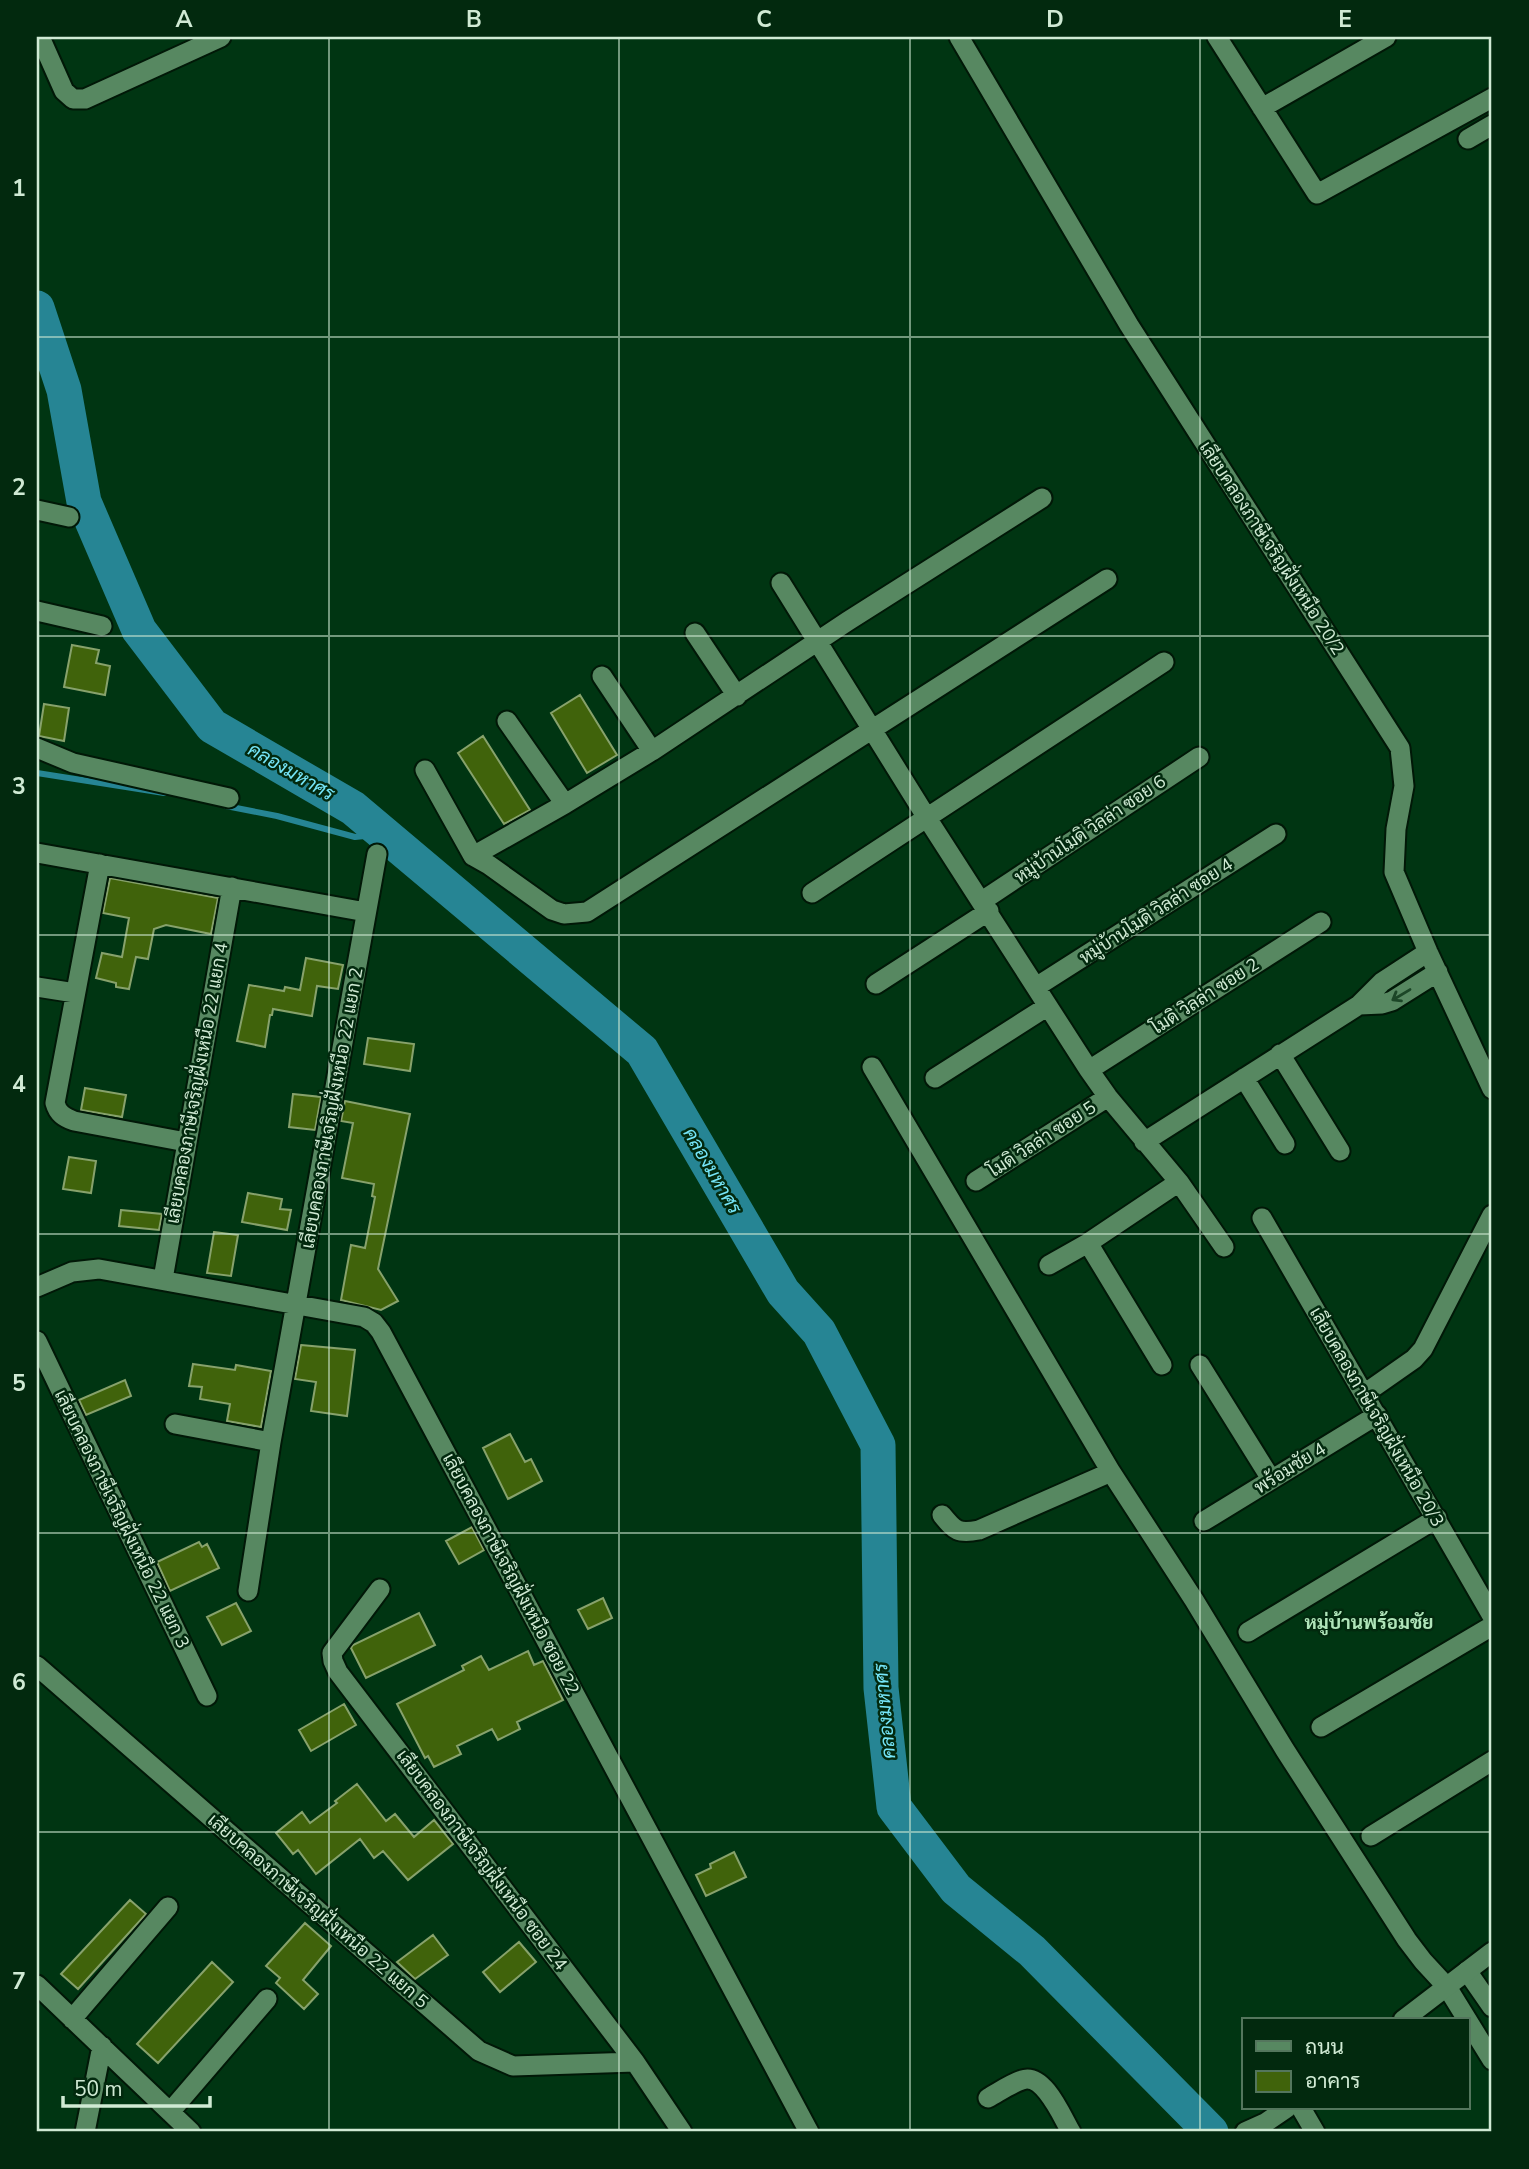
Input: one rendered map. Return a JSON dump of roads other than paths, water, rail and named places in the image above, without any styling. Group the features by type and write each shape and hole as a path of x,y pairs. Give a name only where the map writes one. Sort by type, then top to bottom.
{"street":[{"path":"40,37 64,91 73,99 85,100 221,37"},
{"name":"เลียบคลองภาษีเจริญฝั่งเหนือ 20/2","path":"959,37 1129,325 1399,748 1404,786 1396,829 1394,872 1492,1089"},
{"path":"1217,37 1317,194 1492,98"},
{"path":"1262,108 1386,37"},
{"path":"1468,139 1492,125"},
{"path":"473,856 652,751 1042,498"},
{"path":"37,510 69,517"},
{"path":"425,770 473,856 552,910 564,914 587,912 1107,579"},
{"path":"781,583 927,818 1089,1070 1144,1142 1179,1182 1223,1247"},
{"path":"37,611 102,626"},
{"path":"695,633 737,696"},
{"path":"812,893 1164,662"},
{"path":"603,676 652,751"},
{"path":"507,721 565,804"},
{"path":"37,748 73,762 229,798"},
{"name":"หมู่บ้านโมดิ วิลล่า ซอย 6","path":"876,984 1199,757"},
{"name":"หมู่บ้านโมดิ วิลล่า ซอย 4","path":"1036,987 1276,834"},
{"path":"37,853 366,912"},
{"name":"เลียบคลองภาษีเจริญฝั่งเหนือ 22 แยก 2","path":"248,1591 271,1442 377,853"},
{"path":"100,864 55,1103 64,1117 74,1121 186,1142"},
{"name":"เลียบคลองภาษีเจริญฝั่งเหนือ 22 แยก 4","path":"163,1279 232,887"},
{"name":"โมดิ วิลล่า ซอย 2","path":"1089,1070 1321,922"},
{"path":"1144,1142 1359,1005 1382,982 1428,952"},
{"path":"1359,1005 1392,1001 1438,972"},
{"path":"37,987 75,993"},
{"path":"935,1079 1048,1006"},
{"path":"1280,1054 1339,1151"},
{"path":"872,1068 1111,1472 1407,1940 1447,1986 1466,2018"},
{"path":"1244,1077 1285,1144"},
{"name":"โมดิ วิลล่า ซอย 5","path":"976,1181 1108,1097"},
{"path":"1049,1265 1179,1182"},
{"path":"1364,1394 1414,1359 1423,1349 1492,1215"},
{"name":"เลียบคลองภาษีเจริญฝั่งเหนือ 20/3","path":"1262,1219 1492,1616"},
{"path":"1088,1242 1162,1365"},
{"name":"เลียบคลองภาษีเจริญฝั่งเหนือ ซอย 22","path":"37,1287 72,1272 99,1269 365,1317 374,1323 809,2132"},
{"name":"เลียบคลองภาษีเจริญฝั่งเหนือ 22 แยก 3","path":"37,1341 207,1696"},
{"path":"1200,1364 1271,1479"},
{"name":"พร้อมชัย 4","path":"1204,1521 1377,1415"},
{"path":"175,1424 271,1442"},
{"path":"942,1515 954,1529 964,1532 979,1530 1111,1472"},
{"path":"1248,1632 1437,1518"},
{"name":"เลียบคลองภาษีเจริญฝั่งเหนือ ซอย 24","path":"380,1589 332,1653 338,1672 635,2062 682,2132"},
{"path":"1321,1727 1492,1626"},
{"name":"เลียบคลองภาษีเจริญฝั่งเหนือ 22 แยก 5","path":"37,1666 479,2051 513,2066 635,2062"},
{"path":"1371,1836 1492,1761"},
{"path":"72,2018 168,1907"},
{"path":"1406,2018 1492,1952"},
{"path":"1468,1971 1492,2007"},
{"path":"37,1985 191,2132"},
{"path":"170,2112 267,1999"},
{"path":"1470,2024 1492,2060"},
{"path":"85,2132 102,2046"},
{"path":"988,2098 1023,2079 1032,2078 1045,2088 1071,2132"},
{"path":"1245,2132 1284,2110"},
{"path":"1302,2110 1315,2132"}],"waterway":[{"name":"คลองมหาศร","path":"37,308 64,390 84,502 139,630 212,726 353,808 642,1051 783,1292 819,1332 878,1445 881,1688 894,1807 956,1889 1032,1951 1211,2132"},
{"path":"37,773 164,793"},
{"path":"226,806 277,816 355,837 384,834"}],"district":[{"name":"หมู่บ้านพร้อมชัย","path":"1369,1623"}]}
